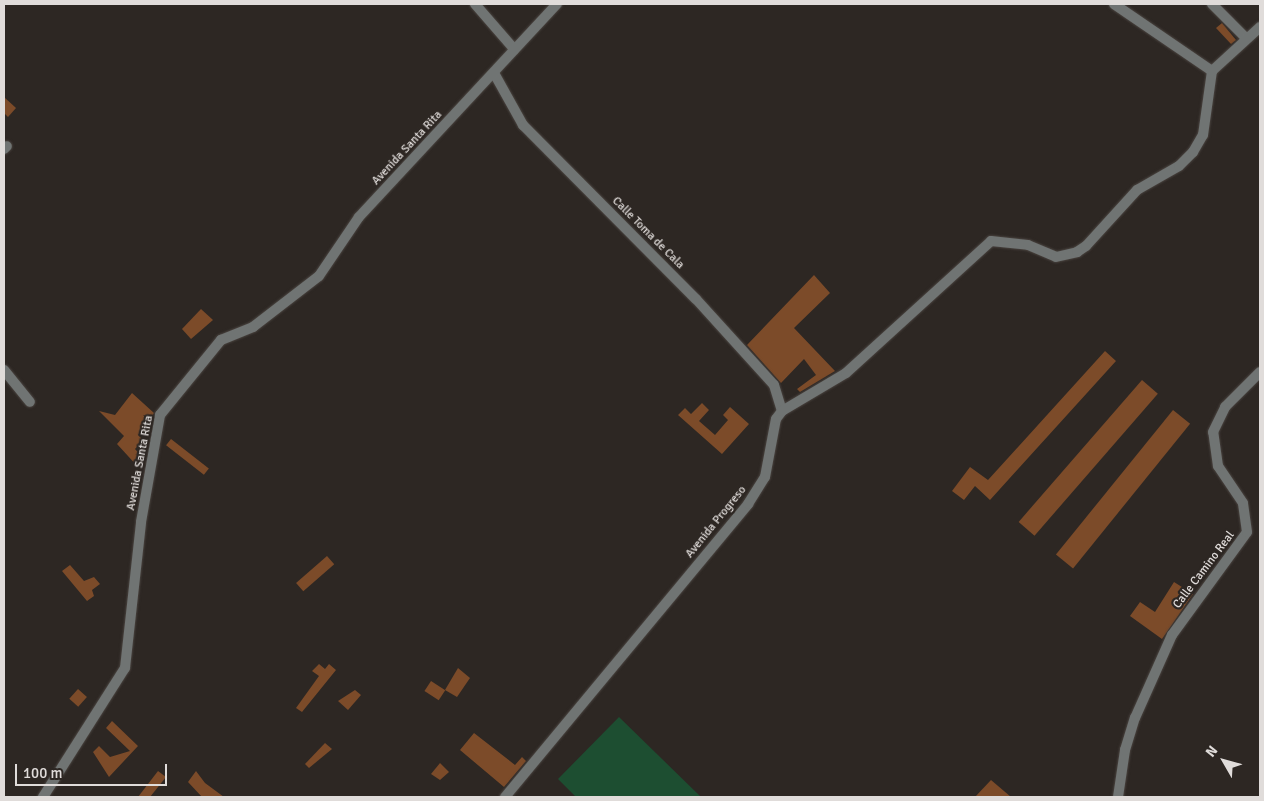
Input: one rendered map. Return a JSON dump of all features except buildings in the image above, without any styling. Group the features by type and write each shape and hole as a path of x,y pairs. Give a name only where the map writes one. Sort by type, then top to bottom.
{"street":[{"path":"475,4 514,49"},
{"name":"Avenida Santa Rita","path":"43,797 125,668 141,522 160,416 221,340 255,326 319,276 359,217 557,4"},
{"path":"1114,4 1212,71"},
{"path":"1212,4 1246,38"},
{"path":"782,410 846,373 991,241 1028,245 1056,257 1077,252 1086,246 1137,190 1179,166 1193,152 1203,135 1212,71 1260,26"},
{"name":"Calle Toma de Cala","path":"494,73 523,125 696,299 774,385 782,410"},
{"path":"4,370 30,402"},
{"name":"Calle Camino Real","path":"1118,797 1125,750 1135,718 1172,634 1247,532 1243,504 1218,466 1213,432 1225,406 1260,372"},
{"name":"Avenida Progreso","path":"505,797 748,504 765,477 776,419 782,410"}],"green space":[{"path":"619,717 701,797 576,797 558,779"}]}
